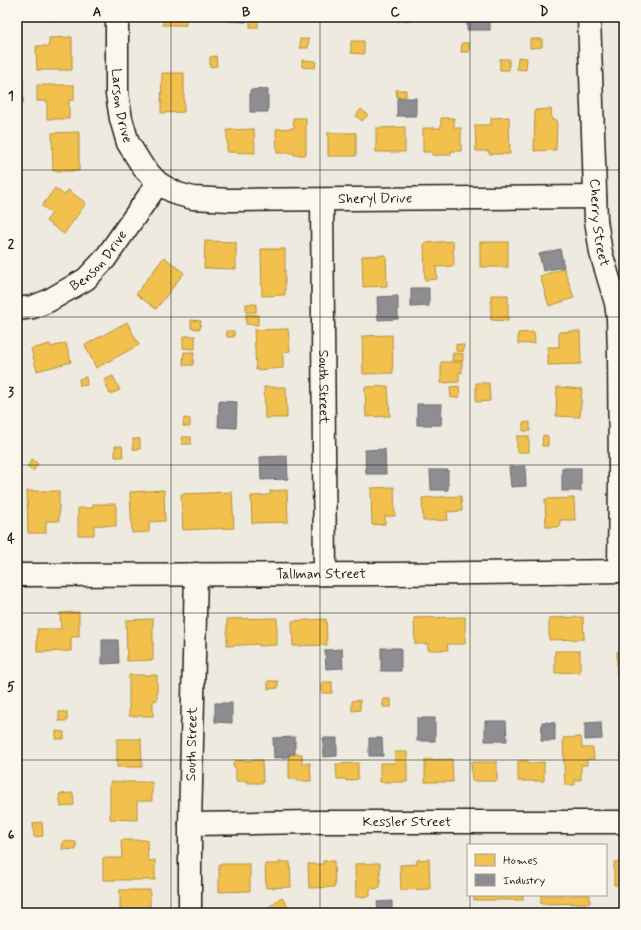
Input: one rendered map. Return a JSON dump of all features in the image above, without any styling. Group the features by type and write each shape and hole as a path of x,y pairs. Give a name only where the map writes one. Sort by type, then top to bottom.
{"street":[{"name":"Larson Drive","path":"117,17 117,94 121,119 128,143 143,167 158,183"},
{"name":"Cherry Street","path":"589,17 596,220 601,253 616,303 618,318 622,571"},
{"name":"Sheryl Drive","path":"158,183 178,194 193,198 230,200 595,197"},
{"name":"Benson Drive","path":"17,309 33,307 48,301 86,279 105,259 158,183"},
{"name":"South Street","path":"322,200 325,574"},
{"name":"Tallman Street","path":"17,575 622,571"},
{"name":"South Street","path":"190,913 190,824 196,574"},
{"name":"Kessler Street","path":"190,824 624,822"}],"building: Homes":[{"path":"52,17 71,17 71,21 52,21"},
{"path":"163,17 186,17 186,25 163,25"},
{"path":"250,18 258,18 258,27 250,27"},
{"path":"72,37 72,70 37,70 36,46 49,46 49,38"},
{"path":"300,39 309,39 308,48 300,48"},
{"path":"530,39 542,39 542,47 530,48"},
{"path":"351,41 364,41 364,54 351,53"},
{"path":"462,43 469,43 469,52 461,52"},
{"path":"216,56 217,66 210,67 210,57"},
{"path":"518,57 527,58 526,70 517,69"},
{"path":"500,59 509,59 509,70 500,70"},
{"path":"302,60 316,61 315,68 302,67"},
{"path":"162,73 184,73 184,112 161,113"},
{"path":"37,85 74,85 74,100 69,100 69,119 47,119 47,101 37,101"},
{"path":"396,90 406,90 406,97 397,97"},
{"path":"361,109 368,115 362,121 356,116"},
{"path":"551,109 552,120 557,120 556,150 534,151 535,110"},
{"path":"509,117 510,154 489,154 489,151 476,151 475,125 491,125 491,118"},
{"path":"293,118 306,118 306,155 277,153 276,129 294,128"},
{"path":"441,118 454,118 454,128 461,128 461,151 451,151 451,155 432,155 432,152 423,152 423,128 441,128"},
{"path":"405,127 405,152 376,152 376,128"},
{"path":"254,129 255,153 227,152 227,130"},
{"path":"79,132 79,171 53,171 52,133"},
{"path":"328,133 356,133 356,156 328,156"},
{"path":"55,188 64,195 68,190 86,203 64,234 46,221 52,213 42,206"},
{"path":"205,241 236,242 236,269 204,268"},
{"path":"453,241 454,266 436,267 437,279 425,280 424,243"},
{"path":"480,242 508,242 508,267 480,267"},
{"path":"261,249 285,249 285,295 262,296"},
{"path":"386,255 387,286 363,287 362,256"},
{"path":"164,257 184,273 156,309 136,294"},
{"path":"564,268 574,298 549,306 540,276"},
{"path":"491,295 508,295 508,321 491,320"},
{"path":"246,304 256,304 256,312 246,312"},
{"path":"246,314 258,315 258,325 246,324"},
{"path":"191,320 201,321 200,329 191,328"},
{"path":"127,322 139,345 96,368 85,345"},
{"path":"288,329 290,351 283,352 283,368 256,370 254,330"},
{"path":"226,331 234,331 234,337 227,337"},
{"path":"580,331 581,364 548,365 548,347 559,347 559,332"},
{"path":"534,332 535,343 518,344 518,333"},
{"path":"392,335 393,373 363,374 362,336"},
{"path":"183,336 195,336 195,349 183,348"},
{"path":"66,343 71,362 37,371 31,349 50,344 51,347"},
{"path":"456,344 464,345 463,352 456,351"},
{"path":"184,352 194,352 193,365 183,365"},
{"path":"453,353 463,354 463,361 452,361"},
{"path":"441,362 462,362 462,373 459,372 459,382 441,383"},
{"path":"113,376 120,390 110,394 104,380"},
{"path":"86,377 87,385 80,386 79,379"},
{"path":"476,383 489,383 490,401 476,402"},
{"path":"388,386 390,416 366,417 365,387"},
{"path":"459,386 460,397 451,398 450,387"},
{"path":"264,387 286,387 287,418 265,418"},
{"path":"557,387 582,389 580,417 556,416"},
{"path":"184,418 190,419 190,427 183,426"},
{"path":"530,422 530,431 523,431 523,423"},
{"path":"543,435 548,436 548,446 542,446"},
{"path":"517,436 529,436 529,452 517,452"},
{"path":"182,437 191,437 191,444 182,444"},
{"path":"133,439 140,439 140,449 133,449"},
{"path":"115,446 122,446 123,457 115,457"},
{"path":"32,459 38,464 33,471 27,467"},
{"path":"394,487 395,516 385,516 385,524 372,525 371,488"},
{"path":"164,490 165,521 149,522 149,532 132,533 130,492"},
{"path":"287,490 288,522 252,523 251,496 270,495 270,491"},
{"path":"27,491 59,491 59,521 46,521 46,533 28,533"},
{"path":"232,492 234,528 183,530 181,494"},
{"path":"461,496 462,511 447,512 448,520 423,521 422,498"},
{"path":"574,498 575,520 560,520 560,527 546,527 545,499"},
{"path":"93,504 116,504 116,526 94,525 94,535 78,535 78,508 93,508"},
{"path":"79,612 79,637 71,637 71,651 37,652 37,629 61,629 60,613"},
{"path":"465,617 465,644 447,644 448,650 428,650 428,644 415,644 414,618"},
{"path":"583,617 584,639 549,640 549,618"},
{"path":"277,618 277,645 259,646 259,644 227,646 227,619"},
{"path":"153,619 153,660 127,661 126,620"},
{"path":"326,619 327,645 293,646 292,621"},
{"path":"555,651 580,651 580,672 555,673"},
{"path":"617,652 624,652 624,675 617,675"},
{"path":"129,675 157,675 157,700 153,701 153,716 129,716"},
{"path":"268,681 278,681 278,688 268,689"},
{"path":"322,682 332,682 332,693 322,693"},
{"path":"383,699 391,699 391,707 383,707"},
{"path":"360,700 360,710 352,711 352,701"},
{"path":"59,712 67,712 67,721 59,721"},
{"path":"56,731 64,732 64,739 56,739"},
{"path":"581,737 582,748 593,748 594,759 587,759 587,765 581,765 581,780 575,780 575,785 565,785 563,738"},
{"path":"117,739 141,739 142,767 117,767"},
{"path":"395,752 407,752 407,782 380,782 380,763 395,763"},
{"path":"621,752 624,752 624,776 622,776"},
{"path":"289,754 302,754 302,764 310,763 311,781 289,779"},
{"path":"452,759 453,782 425,782 425,760"},
{"path":"262,760 263,783 236,781 236,768 233,766 235,761"},
{"path":"518,761 528,761 528,763 544,762 544,781 518,781"},
{"path":"471,762 497,762 497,781 472,781"},
{"path":"358,763 358,779 346,781 346,779 337,779 336,764"},
{"path":"110,782 152,782 152,801 137,801 137,820 110,819"},
{"path":"73,793 74,805 61,807 59,794"},
{"path":"42,822 43,836 34,837 33,823"},
{"path":"121,840 147,840 148,861 155,860 155,880 103,880 103,858 122,858"},
{"path":"63,841 76,842 76,850 62,849"},
{"path":"622,857 624,857 624,885 614,885 614,862 622,862"},
{"path":"429,859 430,889 401,890 400,865 417,864 417,860"},
{"path":"323,861 334,861 335,887 309,888 308,864 323,864"},
{"path":"279,862 290,862 291,887 266,888 265,864 279,864"},
{"path":"380,863 380,888 370,889 370,896 356,897 355,864"},
{"path":"219,864 250,864 250,891 219,892"},
{"path":"120,890 150,890 150,913 120,913"},
{"path":"474,896 523,896 523,900 474,900"},
{"path":"541,896 590,896 590,903 541,904"},
{"path":"281,897 293,912 292,913 271,913 267,909"}],"building: Industry":[{"path":"229,17 246,17 246,22 229,21"},
{"path":"397,17 414,17 414,20 397,21"},
{"path":"467,17 490,17 490,30 467,30"},
{"path":"17,80 23,80 23,103 17,103"},
{"path":"268,89 268,112 250,112 250,90"},
{"path":"397,98 416,98 416,116 397,116"},
{"path":"560,249 564,267 543,271 539,254"},
{"path":"411,288 429,288 429,306 411,307"},
{"path":"398,296 398,319 378,320 377,297"},
{"path":"219,401 237,402 236,428 218,427"},
{"path":"417,404 442,404 441,425 417,425"},
{"path":"385,449 386,474 366,474 365,450"},
{"path":"287,456 288,479 261,480 260,457"},
{"path":"525,466 526,486 511,487 509,467"},
{"path":"562,468 581,468 581,491 562,491"},
{"path":"430,470 448,470 448,490 431,490"},
{"path":"102,640 118,640 119,663 102,664"},
{"path":"381,648 401,648 401,671 381,671"},
{"path":"342,649 343,668 326,669 325,650"},
{"path":"215,703 232,703 232,723 215,722"},
{"path":"417,718 435,718 435,741 417,741"},
{"path":"485,721 506,721 507,741 485,741"},
{"path":"542,722 555,723 555,741 541,741"},
{"path":"601,722 602,739 585,740 585,723"},
{"path":"295,737 295,754 289,754 289,757 274,758 273,738"},
{"path":"323,738 337,738 337,756 323,757"},
{"path":"369,738 382,738 383,756 369,756"},
{"path":"392,901 392,913 378,913 377,902"}]}
